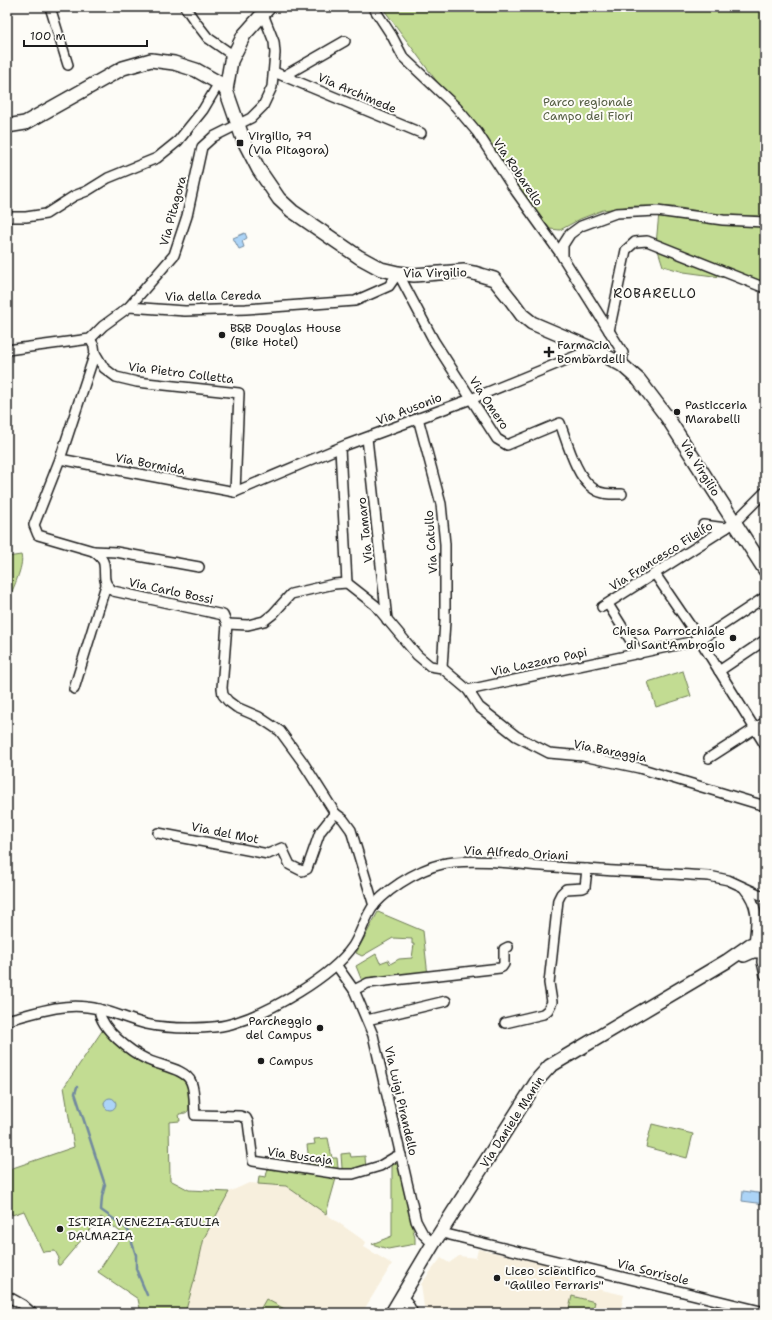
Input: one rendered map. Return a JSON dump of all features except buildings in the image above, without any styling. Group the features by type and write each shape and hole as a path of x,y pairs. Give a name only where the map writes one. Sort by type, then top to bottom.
{"main road":[{"path":"7,126 25,123 57,106 99,80 123,68 151,60 174,62 196,70 223,86 231,61 244,35 266,10"},
{"name":"Via Virgilio","path":"223,86 243,139 259,170 285,205 359,257 381,269 398,273 414,275 464,271 474,272 494,280 522,316 532,323 593,349 622,365 643,385 667,416 730,526 765,570"},
{"name":"Via Daniele Manin","path":"392,1313 433,1244 442,1233 539,1078 550,1066 727,961 762,946"}],"street":[{"path":"50,7 68,65"},
{"path":"185,7 208,38 234,56"},
{"name":"Via Robarello","path":"373,7 392,36 403,57 456,107 477,132 512,186 563,258 609,330 623,353 622,365"},
{"path":"238,124 251,118 263,106 272,87 275,53 274,42 266,10"},
{"name":"Via Archimede","path":"284,76 345,41"},
{"name":"Via Archimede","path":"274,72 420,133"},
{"path":"7,217 26,218 46,214 74,196 88,190 108,178 157,158 178,141 223,86"},
{"name":"Via Pitagora","path":"129,307 174,255 187,216 202,147 214,137 238,124"},
{"path":"563,258 563,245 570,234 581,226 616,213 658,210 724,220 765,222"},
{"path":"609,330 626,250 635,242 647,241 765,288"},
{"name":"Via della Cereda","path":"129,307 193,311 355,301 389,286 398,273"},
{"name":"Via Omero","path":"398,273 434,341 497,439 507,445 560,423 580,475 594,489 606,494 622,494"},
{"path":"7,350 90,339 103,326 129,307"},
{"name":"Via Pietro Colletta","path":"90,339 94,346 95,353 104,368 116,377 137,382 239,392 235,492"},
{"name":"Via Ausonio","path":"235,492 340,448 471,399 593,349"},
{"path":"95,353 60,458 34,525 38,535 93,551 116,552 199,567"},
{"name":"Via Catullo","path":"418,418 441,504 445,544 445,621 442,668"},
{"name":"Via Tamaro","path":"367,438 387,620"},
{"path":"340,448 347,583"},
{"name":"Via Bormida","path":"60,458 235,492"},
{"path":"730,526 765,492"},
{"name":"Via Francesco Filelfo","path":"702,525 730,526"},
{"name":"Via Francesco Filelfo","path":"638,654 605,605 730,526"},
{"path":"74,689 106,585 104,578 104,563 93,551"},
{"path":"655,574 719,670 760,726 765,745"},
{"path":"374,906 351,830 335,813 302,761 280,732 259,717 228,702 223,695 222,688 227,624 248,625 264,621 274,614 290,594 334,584 347,583 375,605 417,655 430,666 442,668 468,690"},
{"name":"Via Carlo Bossi","path":"106,585 113,591 223,615 227,624"},
{"name":"Via Lazzaro Papi","path":"468,690 700,640 765,597"},
{"path":"719,670 765,640"},
{"name":"Via Baraggia","path":"468,690 479,707 516,736 549,753 583,756 639,768 765,806"},
{"path":"709,758 760,726"},
{"name":"Via del Mot","path":"158,833 268,854 282,848 290,865 302,872 307,869 320,832 335,813"},
{"name":"Via Alfredo Oriani","path":"7,1020 75,1006 99,1009 146,1024 160,1026 212,1027 232,1024 257,1015 317,981 336,966 353,947 374,906 400,883 423,870 453,862 492,862 709,876 728,880 765,897"},
{"path":"505,1023 543,1014 548,1010 552,1002 550,983 558,900 566,889 585,887 587,869"},
{"path":"743,886 752,898 755,905 765,975"},
{"path":"354,990 368,983 500,968 504,964 504,949 508,947"},
{"name":"Via Luigi Pirandello","path":"336,966 354,990 373,1035 416,1221 423,1234 433,1244"},
{"path":"367,1020 446,1001"},
{"name":"Via Buscaja","path":"99,1009 99,1014 112,1035 149,1060 188,1076 193,1087 195,1115 240,1116 246,1118 248,1122 253,1161 339,1174 353,1174 380,1166 401,1155"},
{"name":"Via Sorrisole","path":"442,1233 765,1312"},
{"path":"7,1296 24,1305 32,1313"},
{"path":"401,1297 413,1313"}],"shaded area":[{"path":"249,1183 286,1186 366,1242 364,1247 392,1264 362,1313 185,1313 204,1238 229,1192"},
{"name":"Liceo scientifico \"Galileo Ferraris\"","path":"478,1249 565,1268 564,1273 571,1283 624,1295 620,1313 431,1313 424,1307 421,1284 441,1258 449,1263 459,1256 476,1258"}],"green space":[{"name":"Parco regionale Campo dei Fiori","path":"382,7 765,7 765,216 729,216 674,207 634,206 603,210 580,219 560,230 550,229 443,90"},
{"path":"659,213 765,226 765,283 684,272 663,266 656,244"},
{"path":"21,555 22,560 19,572 7,603 7,557"},
{"path":"683,671 691,696 656,707 648,682"},
{"path":"378,912 423,931 428,976 362,981 356,966 376,954 380,963 388,960 390,964 399,959 412,958 414,944 412,944 412,939 393,938 362,956 356,953"},
{"path":"102,1031 128,1054 146,1065 178,1075 186,1081 189,1091 189,1109 186,1113 179,1114 180,1121 169,1122 170,1180 189,1190 229,1192 204,1238 185,1313 141,1313 138,1299 98,1272 123,1234 101,1217 60,1265 58,1265 57,1261 59,1258 55,1251 43,1252 24,1211 12,1215 7,1197 7,1170 74,1147 64,1087"},
{"path":"652,1124 693,1134 687,1158 646,1147"},
{"path":"328,1138 332,1158 337,1158 337,1171 310,1168 307,1145 315,1144 314,1139"},
{"path":"350,1153 351,1157 365,1156 366,1169 344,1170 342,1168 341,1154"},
{"path":"398,1161 415,1238 415,1244 388,1249 372,1244 392,1236 392,1162"},
{"path":"268,1167 337,1175 326,1214 286,1186 258,1184 259,1176 266,1177"},
{"path":"572,1296 595,1302 592,1313 568,1313"},
{"path":"266,1299 292,1313 258,1313"}],"water":[{"path":"245,233 247,238 242,241 244,247 239,249 233,238"},
{"path":"112,1098 115,1099 115,1109 108,1110 105,1109 104,1102 105,1099"},
{"path":"743,1191 765,1194 765,1204 742,1201"}],"waterway":[{"path":"77,1087 75,1093 105,1185 101,1210 125,1227 132,1236 132,1243 136,1255 136,1269 147,1295"}],"place":[{"name":"Virgilio, 79 (Via Pitagora)","path":"240,143"},
{"name":"B&B Douglas House (Bike Hotel)","path":"222,335"},
{"name":"Farmacia Bombardelli","path":"549,352"},
{"name":"Pasticceria Marabelli","path":"677,412"},
{"name":"Chiesa Parrocchiale di Sant'Ambrogio","path":"733,638"},
{"name":"Parcheggio del Campus","path":"320,1028"},
{"name":"Campus","path":"261,1061"},
{"name":"ISTRIA VENEZIA-GIULIA DALMAZIA","path":"60,1229"},
{"name":"Liceo scientifico \"Galileo Ferraris\"","path":"497,1278"}],"district":[{"name":"ROBARELLO","path":"655,293"}]}
